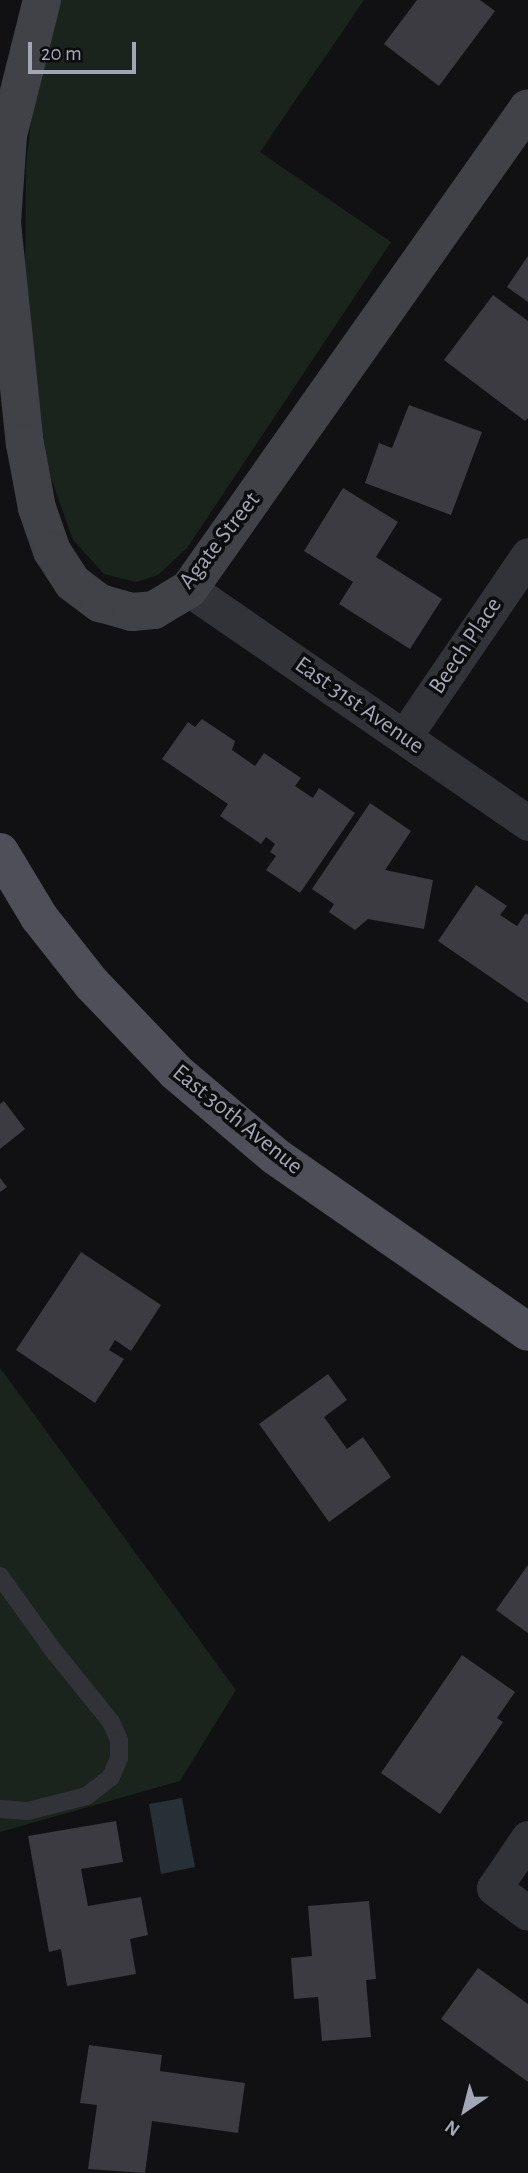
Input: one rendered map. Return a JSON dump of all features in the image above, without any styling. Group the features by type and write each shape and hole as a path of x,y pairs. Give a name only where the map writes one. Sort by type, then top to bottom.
{"main road":[{"name":"East 30th Avenue","path":"0,852 39,917 69,955 176,1072 275,1156 528,1332"}],"street":[{"name":"Agate Street","path":"42,0 8,135 2,223 25,444 37,508 51,551 73,583 100,603 132,612 154,610 189,589 528,108"},
{"name":"Beech Place","path":"404,737 528,555"},
{"name":"East 31st Avenue","path":"189,589 528,823"},
{"path":"528,1838 494,1888 528,1913"}],"lane":[{"path":"0,1576 52,1650 111,1722 119,1740 119,1758 111,1777 86,1796 28,1811 0,1810"}],"shaded area":[{"path":"55,0 364,0 260,152 391,242 187,548 158,575 136,582 104,574 73,540 47,467 25,277 26,166 33,104"},
{"path":"0,1368 236,1690 180,1781 0,1832"},
{"path":"182,1798 195,1867 161,1874 149,1804"}],"building":[{"path":"417,0 480,0 495,11 439,86 384,44"},
{"path":"528,256 528,302 507,287"},
{"path":"493,295 528,321 528,418 525,421 444,360"},
{"path":"409,405 482,432 451,515 365,483 379,443 392,448"},
{"path":"343,488 398,522 376,557 442,599 410,649 339,604 353,582 304,551"},
{"path":"202,719 235,741 232,750 255,766 264,753 301,778 295,786 313,798 319,788 355,813 300,893 266,870 276,856 270,852 275,844 266,837 261,844 220,816 228,804 162,759 188,722 195,727"},
{"path":"370,803 411,831 385,870 433,880 424,929 368,919 355,930 329,912 334,904 312,889"},
{"path":"476,885 507,906 500,915 517,926 526,913 528,915 528,1003 438,941"},
{"path":"4,1101 25,1129 0,1149 0,1104"},
{"path":"0,1178 7,1187 0,1192"},
{"path":"81,1252 161,1305 131,1351 115,1340 109,1350 124,1359 95,1403 16,1350"},
{"path":"328,1374 347,1400 324,1417 347,1449 363,1437 391,1477 329,1522 259,1424"},
{"path":"528,1565 528,1633 496,1610"},
{"path":"462,1655 515,1692 497,1718 503,1722 440,1814 381,1773"},
{"path":"116,1821 123,1862 81,1869 88,1906 141,1897 148,1935 130,1939 136,1974 67,1986 61,1949 49,1952 28,1836"},
{"path":"369,1901 376,1979 366,1980 371,2037 322,2041 318,1997 294,1999 291,1958 312,1956 308,1906"},
{"path":"478,1968 528,2004 528,2082 441,2019"},
{"path":"89,2045 162,2055 160,2071 245,2083 238,2133 152,2121 145,2173 88,2169 97,2105 80,2103"}]}
